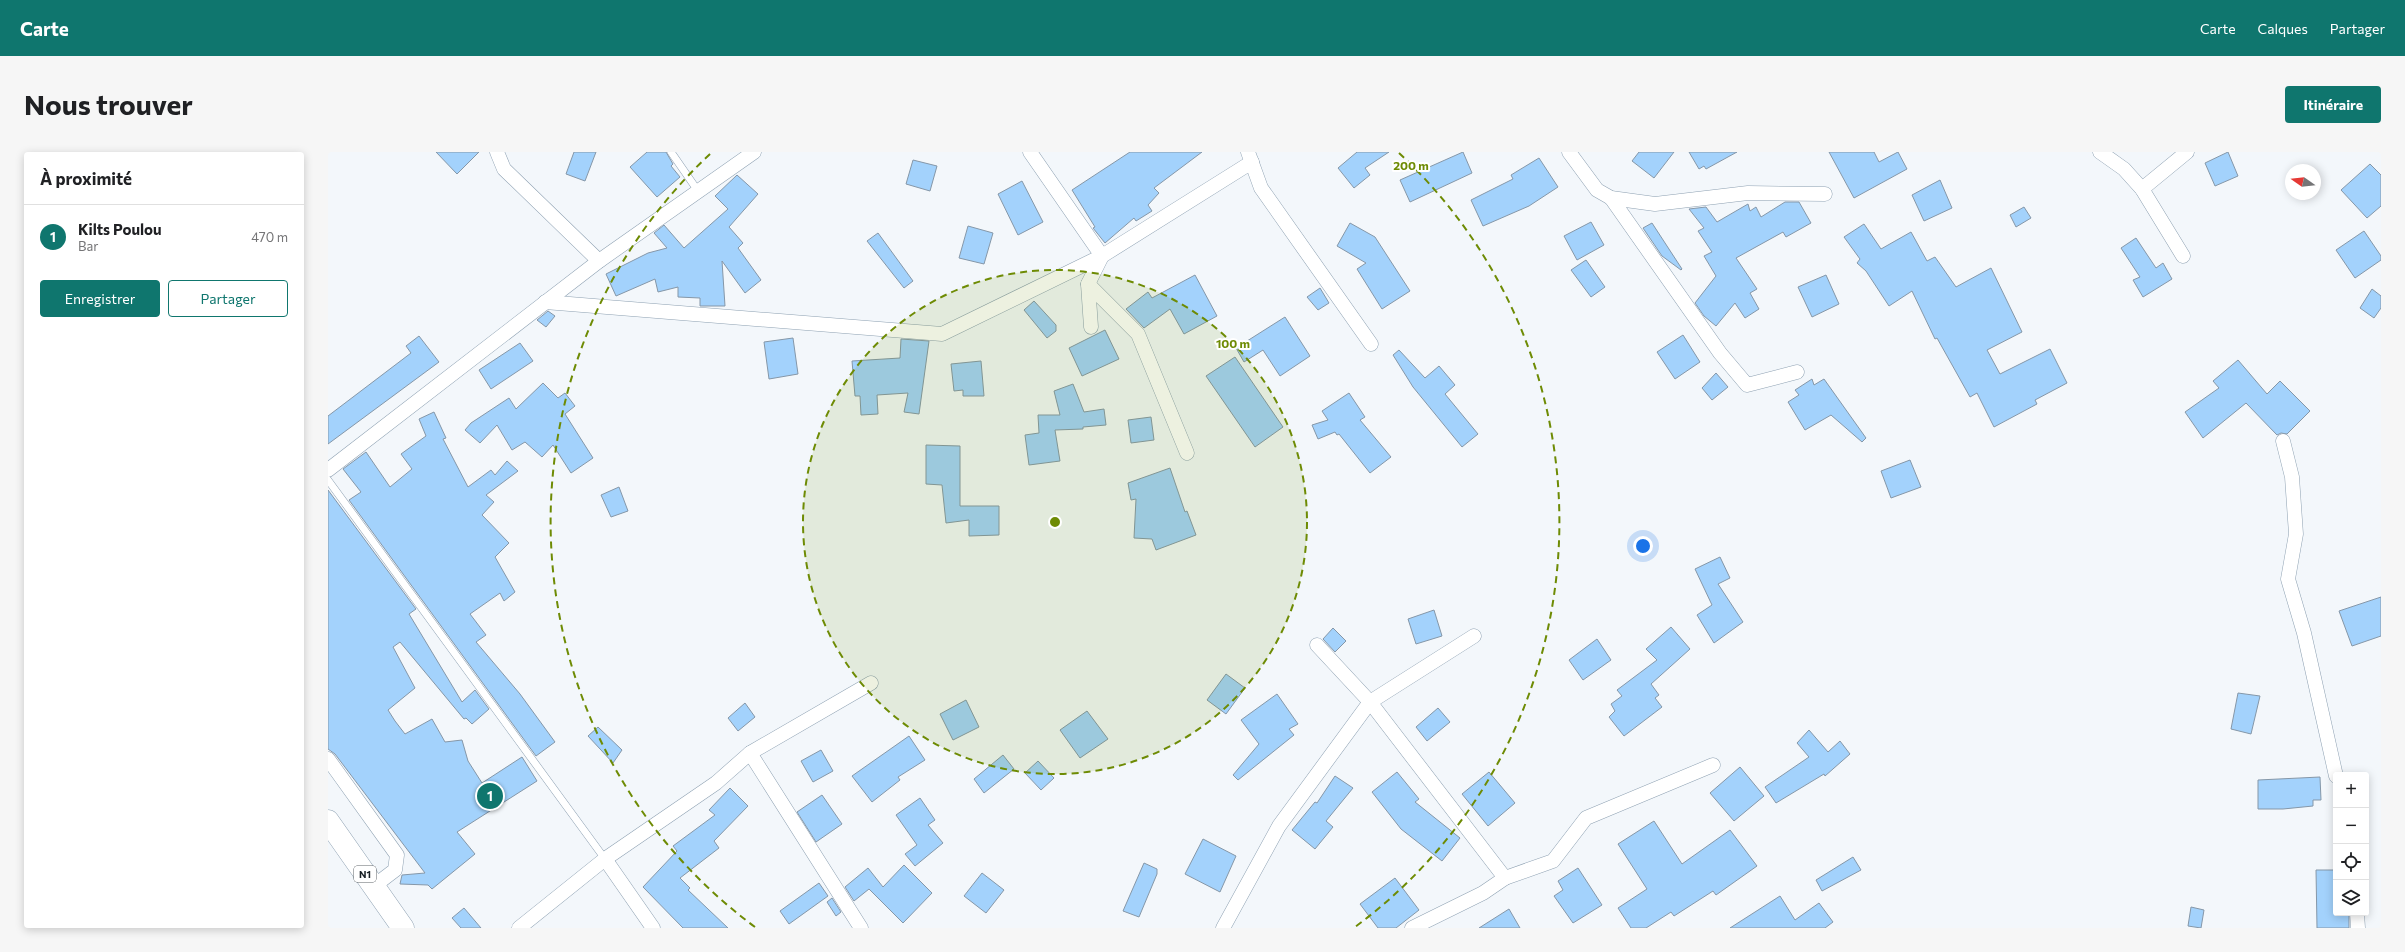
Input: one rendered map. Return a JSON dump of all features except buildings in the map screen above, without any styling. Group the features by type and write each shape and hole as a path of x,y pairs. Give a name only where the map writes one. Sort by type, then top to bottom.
{"highway":[{"name":"N1","path":"328,821 404,927"}],"street":[{"path":"497,152 504,169 599,261"},
{"path":"329,469 599,261 754,152"},
{"path":"1030,152 1102,256"},
{"path":"1569,152 1596,190 1611,198 1655,204 1748,193 1825,194"},
{"path":"2100,152 2124,169 2142,189 2183,256"},
{"path":"2142,189 2187,152"},
{"path":"545,302 942,334 1102,256 1250,157 1261,188 1371,344"},
{"path":"1611,198 1720,353 1747,386 1797,372"},
{"path":"1091,327 1088,284 1102,256"},
{"path":"1088,284 1138,334 1187,453"},
{"path":"2283,441 2292,477 2296,534 2288,579 2304,633 2335,772"},
{"path":"1223,928 1279,826 1370,702 1474,636"},
{"path":"1317,645 1370,702 1505,878"},
{"path":"518,928 605,859 716,783 750,754 871,683"},
{"path":"750,754 861,928"},
{"path":"328,759 397,855 395,870 374,886"},
{"path":"1412,928 1482,893 1505,878 1552,860 1586,818 1713,765"},
{"path":"605,859 653,928"},
{"path":"2357,916 2358,928"}],"lane":[{"path":"671,152 698,191"},
{"path":"329,469 605,859"}],"place":[{"name":"Kilts Poulou","path":"490,796"}]}
